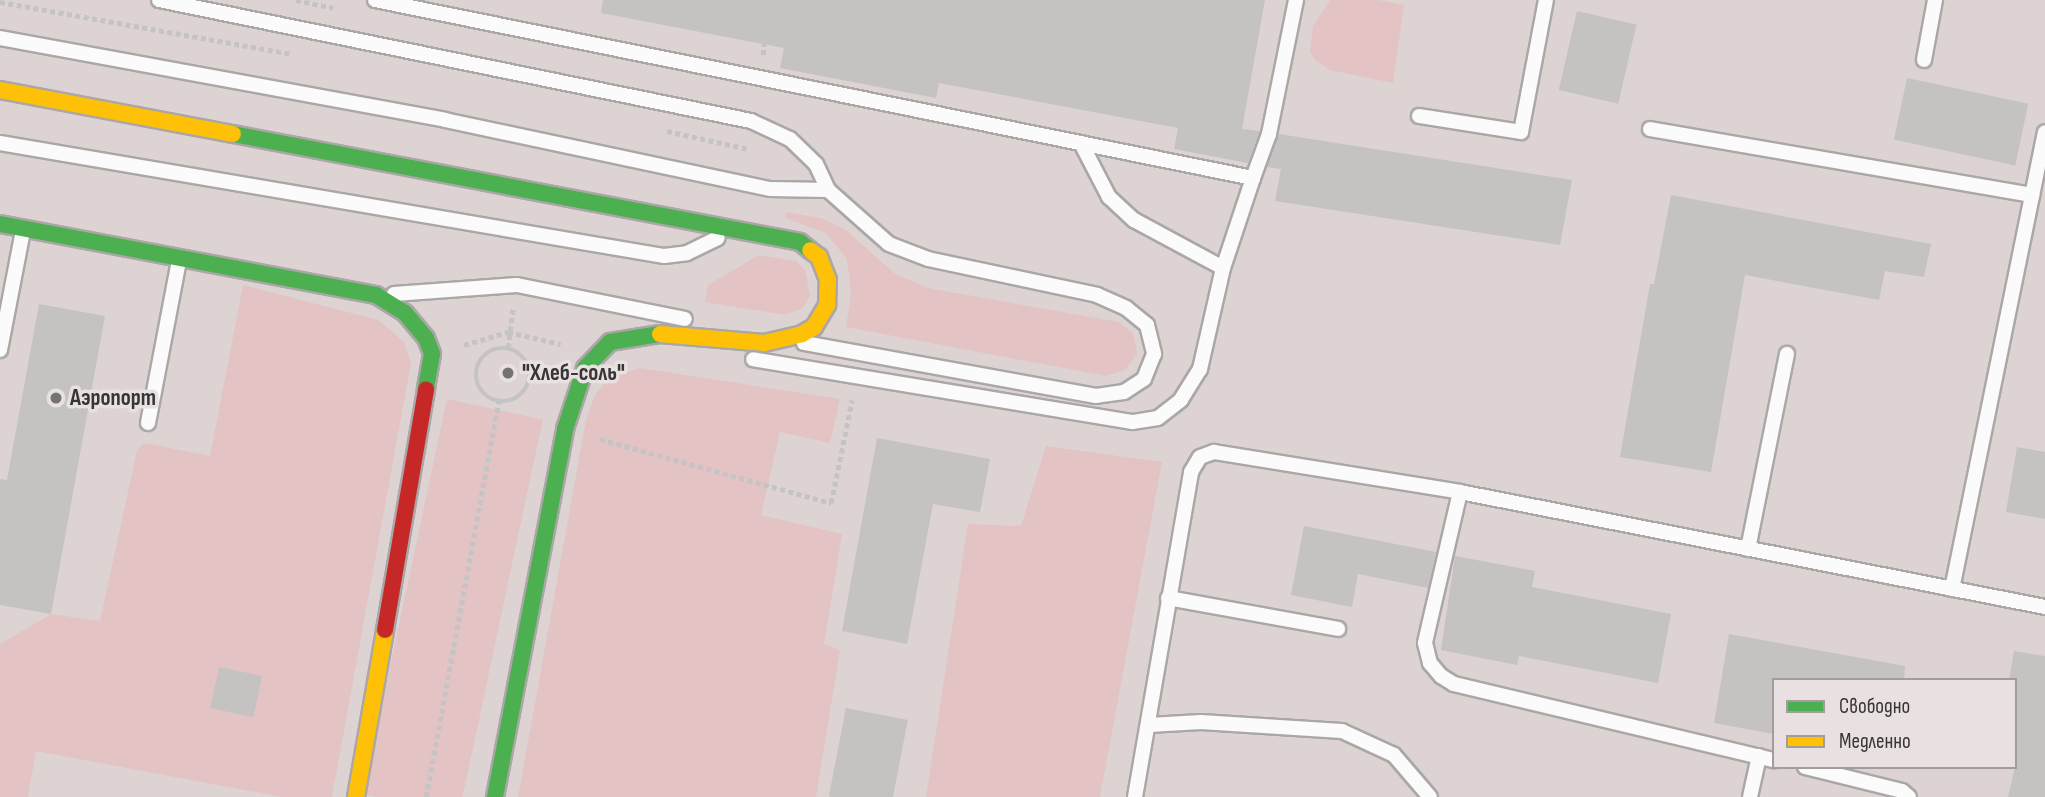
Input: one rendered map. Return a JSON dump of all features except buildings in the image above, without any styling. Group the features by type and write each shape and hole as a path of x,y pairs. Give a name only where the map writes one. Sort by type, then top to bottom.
{"street":[{"path":"0,90 800,242 824,264 829,288 824,313 808,331 764,343 646,332 624,337 597,351 585,368 565,429 495,797"},
{"path":"0,224 376,295 414,321 432,354 356,797"}],"lane":[{"path":"159,0 751,121 789,139 816,164 828,190 889,244 928,259 1097,295 1126,308 1147,325 1154,354 1144,379 1124,392 1096,396 786,339 517,285 487,291 376,295"},
{"path":"375,0 1253,178"},
{"path":"624,337 1132,422 1158,418 1181,400 1200,369 1223,268 1269,134 1296,0"},
{"path":"1419,116 1521,132 1546,0"},
{"path":"1924,60 1935,0"},
{"path":"0,38 445,120 769,189 828,190"},
{"path":"1650,129 2032,195"},
{"path":"1952,589 2045,132"},
{"path":"0,143 664,256 687,253 706,240 747,232"},
{"path":"1082,145 1109,197 1134,220 1223,268"},
{"path":"0,350 24,228"},
{"path":"148,423 180,257"},
{"path":"1748,549 1787,354"},
{"path":"1135,797 1191,471 1199,457 1214,452 1460,492 2045,607"},
{"path":"1460,492 1425,643 1430,663 1441,676 1454,684 1772,759"},
{"path":"1168,598 1338,629"},
{"path":"1149,725 1201,722 1342,731 1394,755 1430,797"},
{"path":"1750,797 1759,756"},
{"path":"1813,769 1902,790 1909,797"}],"path":[{"path":"0,2 302,57"},
{"path":"654,128 748,149"},
{"path":"508,348 517,285"},
{"path":"508,348 527,363 530,380 522,394 499,401 483,392 476,375 490,352 508,348"},
{"path":"565,429 831,503 854,389"},
{"path":"426,797 499,401"}],"shaded area":[{"path":"0,0 2045,0 2045,797 0,797"},
{"path":"1330,0 1378,0 1404,5 1393,83 1330,70 1315,60 1310,52 1313,26"},
{"path":"786,212 821,218 846,230 894,273 928,288 1118,322 1133,333 1137,354 1125,370 1106,376 846,327 851,294 847,259 826,233 785,218"},
{"path":"759,255 796,261 805,270 810,296 803,308 785,315 705,302 708,285"},
{"path":"243,285 378,320 404,342 411,363 332,797 282,797 36,751 28,797 0,797 0,644 51,614 100,621 137,450 145,443 210,456"},
{"path":"640,368 840,399 830,443 780,432 761,515 842,534 824,644 840,650 816,797 518,797 586,420 595,395 610,377"},
{"path":"447,399 543,419 463,797 376,797 363,794"},
{"path":"1046,446 1162,462 1100,797 926,797 968,524 1021,526"}],"traffic: fast":[{"path":"233,134 800,242 810,250"},
{"path":"0,224 376,295 405,313 426,338 432,354 426,389"},
{"path":"495,797 565,429 585,368 610,342 660,334"}],"traffic: slow":[{"path":"0,90 233,134"},
{"path":"660,334 764,343 802,334 814,327 827,305 828,280 819,257 810,250"},
{"path":"356,797 385,630"}],"traffic: jam":[{"path":"385,630 426,389"}],"place":[{"name":"\"Хлеб-соль\"","path":"508,373"},
{"name":"Аэропорт","path":"56,398"}]}
